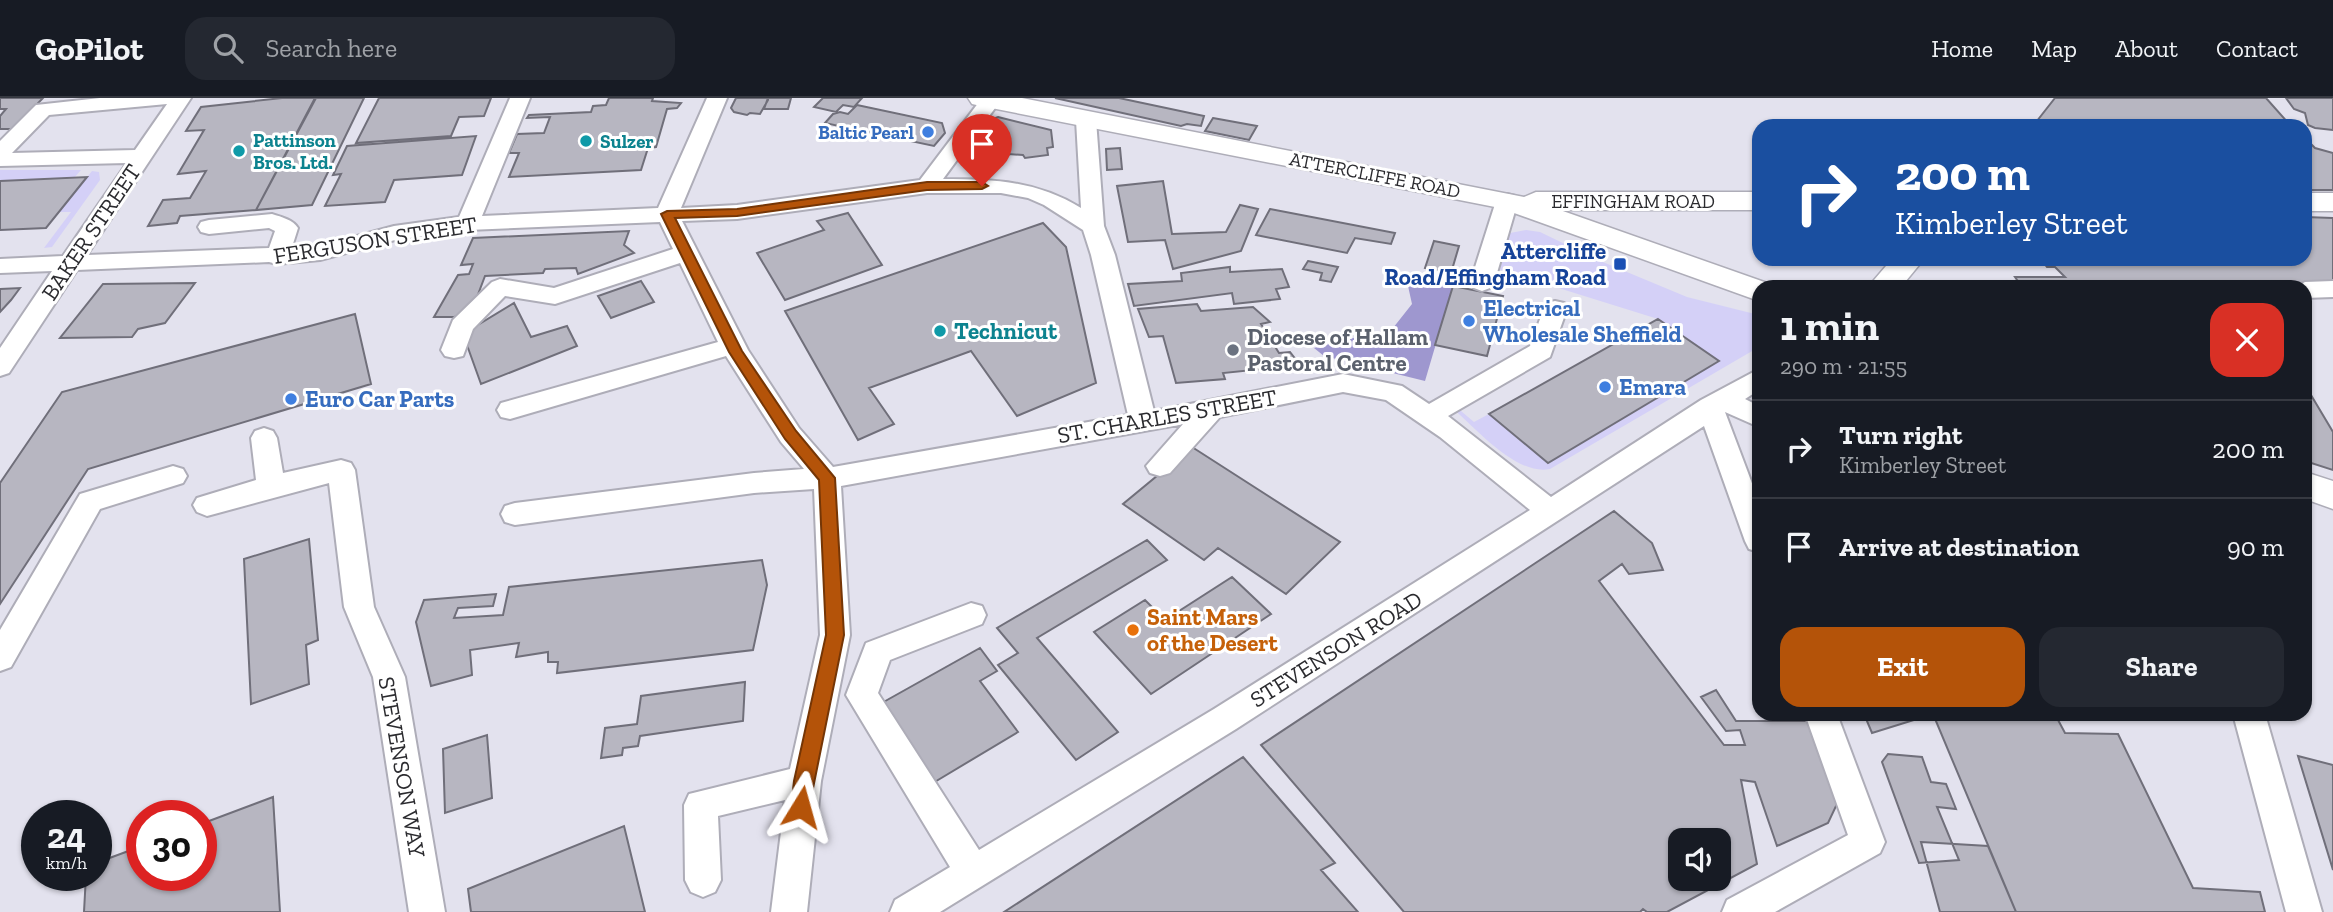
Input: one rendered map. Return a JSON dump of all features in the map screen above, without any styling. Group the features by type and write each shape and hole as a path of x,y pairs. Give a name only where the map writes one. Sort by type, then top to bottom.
{"main road":[{"name":"ATTERCLIFFE ROAD","path":"986,99 1087,130 1321,163 1507,201 1752,288"},
{"name":"EFFINGHAM ROAD","path":"1507,201 1752,201"},
{"path":"2312,202 2333,202"},
{"path":"1890,280 1903,266"},
{"path":"2312,488 2333,495"}],"street":[{"path":"0,153 43,109 170,98"},
{"name":"BAKER STREET","path":"0,367 181,98"},
{"path":"717,98 667,214 733,346 790,435 827,478 835,635 804,781 789,912"},
{"path":"927,186 986,99"},
{"path":"468,223 525,100"},
{"path":"1064,141 1087,130 1093,226 1103,255 1143,421"},
{"path":"0,160 142,156"},
{"name":"FERGUSON STREET","path":"0,266 277,257 320,253 394,233 468,223 737,212 789,196 927,186 1000,177 1052,200 1093,226"},
{"path":"1482,283 1507,201"},
{"path":"209,227 272,221 287,229 277,257"},
{"path":"454,351 462,326 500,287 555,296 686,253"},
{"path":"2312,290 2333,289"},
{"path":"1428,416 1541,351 1555,309"},
{"path":"510,410 733,346"},
{"name":"STEVENSON ROAD","path":"908,912 1225,719 1752,382"},
{"name":"ST. CHARLES STREET","path":"515,514 754,484 827,478 958,445 1212,410 1343,383 1393,392 1551,512"},
{"path":"1716,403 1752,416"},
{"path":"1716,403 1752,519"},
{"path":"1160,466 1212,410"},
{"path":"264,438 271,486"},
{"name":"STEVENSON WAY","path":"207,505 271,486 341,470 359,607 389,677 427,912"},
{"path":"0,658 90,501 173,476"},
{"path":"971,615 877,652 862,695 972,872"},
{"path":"1740,912 1868,842 1824,721"},
{"path":"2251,721 2304,912"},
{"path":"703,880 701,805 804,781"}],"shaded area":[{"path":"0,170 81,170 74,178 0,181"},
{"path":"92,171 99,172 100,180 52,247 44,248 71,212 59,212"},
{"path":"1526,230 1540,232 1598,260 1687,297 1752,313 1752,351 1550,469 1524,465 1497,449 1451,407 1455,406 1474,422 1489,414 1548,462 1719,361 1658,319 1498,269 1510,233"},
{"path":"1406,277 1453,286 1425,381 1324,356 1314,348 1393,328 1412,304"}],"building":[{"path":"0,98 43,98 13,129 0,129 0,116 6,109 0,109"},
{"name":"Pattinson Bros. Ltd.","path":"282,98 316,98 256,210 180,216 177,223 148,226 163,200 190,198 206,171 178,174 204,130 186,131 201,107"},
{"path":"315,98 364,98 312,205 256,210"},
{"path":"379,98 491,98 484,116 459,117 451,136 356,143"},
{"name":"Sulzer","path":"609,98 653,98 652,101 681,103 677,108 667,109 656,147 648,148 641,170 509,177 519,153 509,153 517,134 544,133 550,117 527,118 529,115 591,112 593,106 606,105"},
{"path":"736,98 768,100 760,114 747,115 734,112 731,108"},
{"path":"768,98 791,98 788,109 764,109"},
{"path":"823,98 862,98 854,107 843,105 836,112 814,107"},
{"path":"1055,98 1119,98 1204,116 1201,126 1181,126"},
{"path":"2055,98 2266,98 2285,119 2038,119"},
{"path":"2286,98 2333,98 2333,130 2312,127 2312,119 2306,119 2305,113 2294,109"},
{"path":"857,105 942,123 945,133 934,146 859,130 845,140 826,139 839,126 825,123 833,114 848,114"},
{"path":"998,117 1051,130 1053,147 1047,148 1048,155 1025,158 1023,155 1008,154 1005,158 969,150 989,120"},
{"path":"1213,118 1257,126 1249,140 1205,131"},
{"path":"476,136 462,175 394,180 385,202 325,206 341,174 333,175 347,146"},
{"path":"2312,145 2333,153 2333,190 2312,190"},
{"path":"1120,148 1122,169 1107,170 1106,149"},
{"path":"87,177 46,228 0,230 0,181"},
{"path":"1163,181 1172,234 1226,232 1240,205 1258,209 1241,251 1173,269 1165,240 1128,242 1117,186"},
{"path":"1270,209 1395,233 1391,244 1355,238 1347,253 1256,235"},
{"path":"848,213 882,265 785,300 757,253 824,230 817,221"},
{"path":"2312,217 2333,218 2333,282 2017,280 2015,277 2065,277 2055,267 2047,267 2312,266"},
{"name":"Technicut","path":"1043,223 1066,247 1096,383 1017,416 971,351 869,388 894,424 858,440 785,311"},
{"path":"629,231 624,245 634,253 578,274 576,268 485,276 471,313 454,317 434,317 458,275 469,274 473,264 461,265 473,238"},
{"path":"1434,241 1459,246 1451,273 1425,268"},
{"path":"1308,261 1338,267 1331,282 1320,280 1322,273 1303,269"},
{"path":"1230,267 1230,272 1282,269 1289,287 1276,289 1280,299 1234,304 1232,293 1134,306 1128,284 1182,281 1181,273"},
{"path":"641,281 654,302 611,318 598,296"},
{"path":"195,283 165,323 138,329 132,337 60,338 103,284"},
{"name":"Electrical Wholesale Sheffield","path":"1453,286 1503,296 1487,356 1435,345"},
{"path":"20,288 11,300 0,312 0,289"},
{"path":"514,303 531,337 567,326 577,346 481,384 463,334"},
{"path":"1197,304 1201,311 1253,307 1270,322 1261,324 1279,353 1290,352 1300,365 1223,373 1225,379 1176,383 1163,336 1149,337 1138,309"},
{"path":"355,314 371,384 88,469 0,604 0,483 62,392"},
{"name":"Emara","path":"1658,319 1719,361 1548,463 1489,414"},
{"path":"2312,397 2333,432 2333,470 2312,463"},
{"path":"1192,447 1340,542 1286,594 1218,548 1204,560 1123,504"},
{"path":"1614,511 1652,543 1663,570 1629,574 1622,564 1599,581 1724,745 1745,745 1740,730 1726,731 1701,697 1716,690 1736,721 1807,721 1837,804 1828,823 1777,846 1755,782 1741,780 1757,864 1731,878 1731,828 1668,828 1668,891 1706,891 1667,912 1647,912 1643,909 1640,912 1404,912 1261,745"},
{"path":"309,539 318,640 306,645 309,684 251,704 244,559"},
{"path":"1147,540 1167,560 1037,638 1118,732 1076,760 998,665 1018,653 997,628"},
{"path":"762,560 767,585 753,650 557,673 558,662 548,662 548,652 516,657 519,643 470,650 472,675 431,686 416,622 424,600 496,594 493,606 458,608 454,618 503,615 509,587"},
{"path":"1232,577 1271,614 1151,694 1094,632 1145,600 1165,620"},
{"path":"980,648 997,671 980,681 1018,732 933,783 880,704"},
{"path":"745,682 743,721 640,736 638,746 623,748 622,755 601,758 605,728 637,724 641,696"},
{"path":"1867,721 1911,721 1872,733"},
{"path":"1936,721 2059,721 2065,733 2118,734 2193,888 2260,892 2265,912 2016,912"},
{"path":"487,735 492,798 445,813 443,749"},
{"path":"1888,754 1922,757 1931,782 1946,784 1956,809 1937,807 1959,860 1919,863 1882,762"},
{"path":"2298,756 2333,765 2333,870"},
{"path":"1243,757 1335,863 1321,870 1358,912 1004,912"},
{"path":"273,797 280,912 84,912 85,891 112,891 112,857 126,852 126,891 217,891 217,818"},
{"path":"624,826 645,912 471,912 468,889"},
{"path":"1921,842 1988,846 2016,912 1940,912"}],"place":[{"name":"Baltic Pearl","path":"928,132"},
{"name":"Sulzer","path":"586,141"},
{"name":"Pattinson Bros. Ltd.","path":"239,151"},
{"name":"Attercliffe Road/Effingham Road","path":"1620,264"},
{"name":"Electrical Wholesale Sheffield","path":"1469,321"},
{"name":"Technicut","path":"940,331"},
{"name":"Diocese of Hallam Pastoral Centre","path":"1233,350"},
{"name":"Emara","path":"1605,387"},
{"name":"Euro Car Parts","path":"291,399"},
{"name":"Saint Mars of the Desert","path":"1133,630"}],"route":[{"path":"801,807 835,635 827,478 790,435 736,352 667,214 788,207 927,186 982,186"}]}
